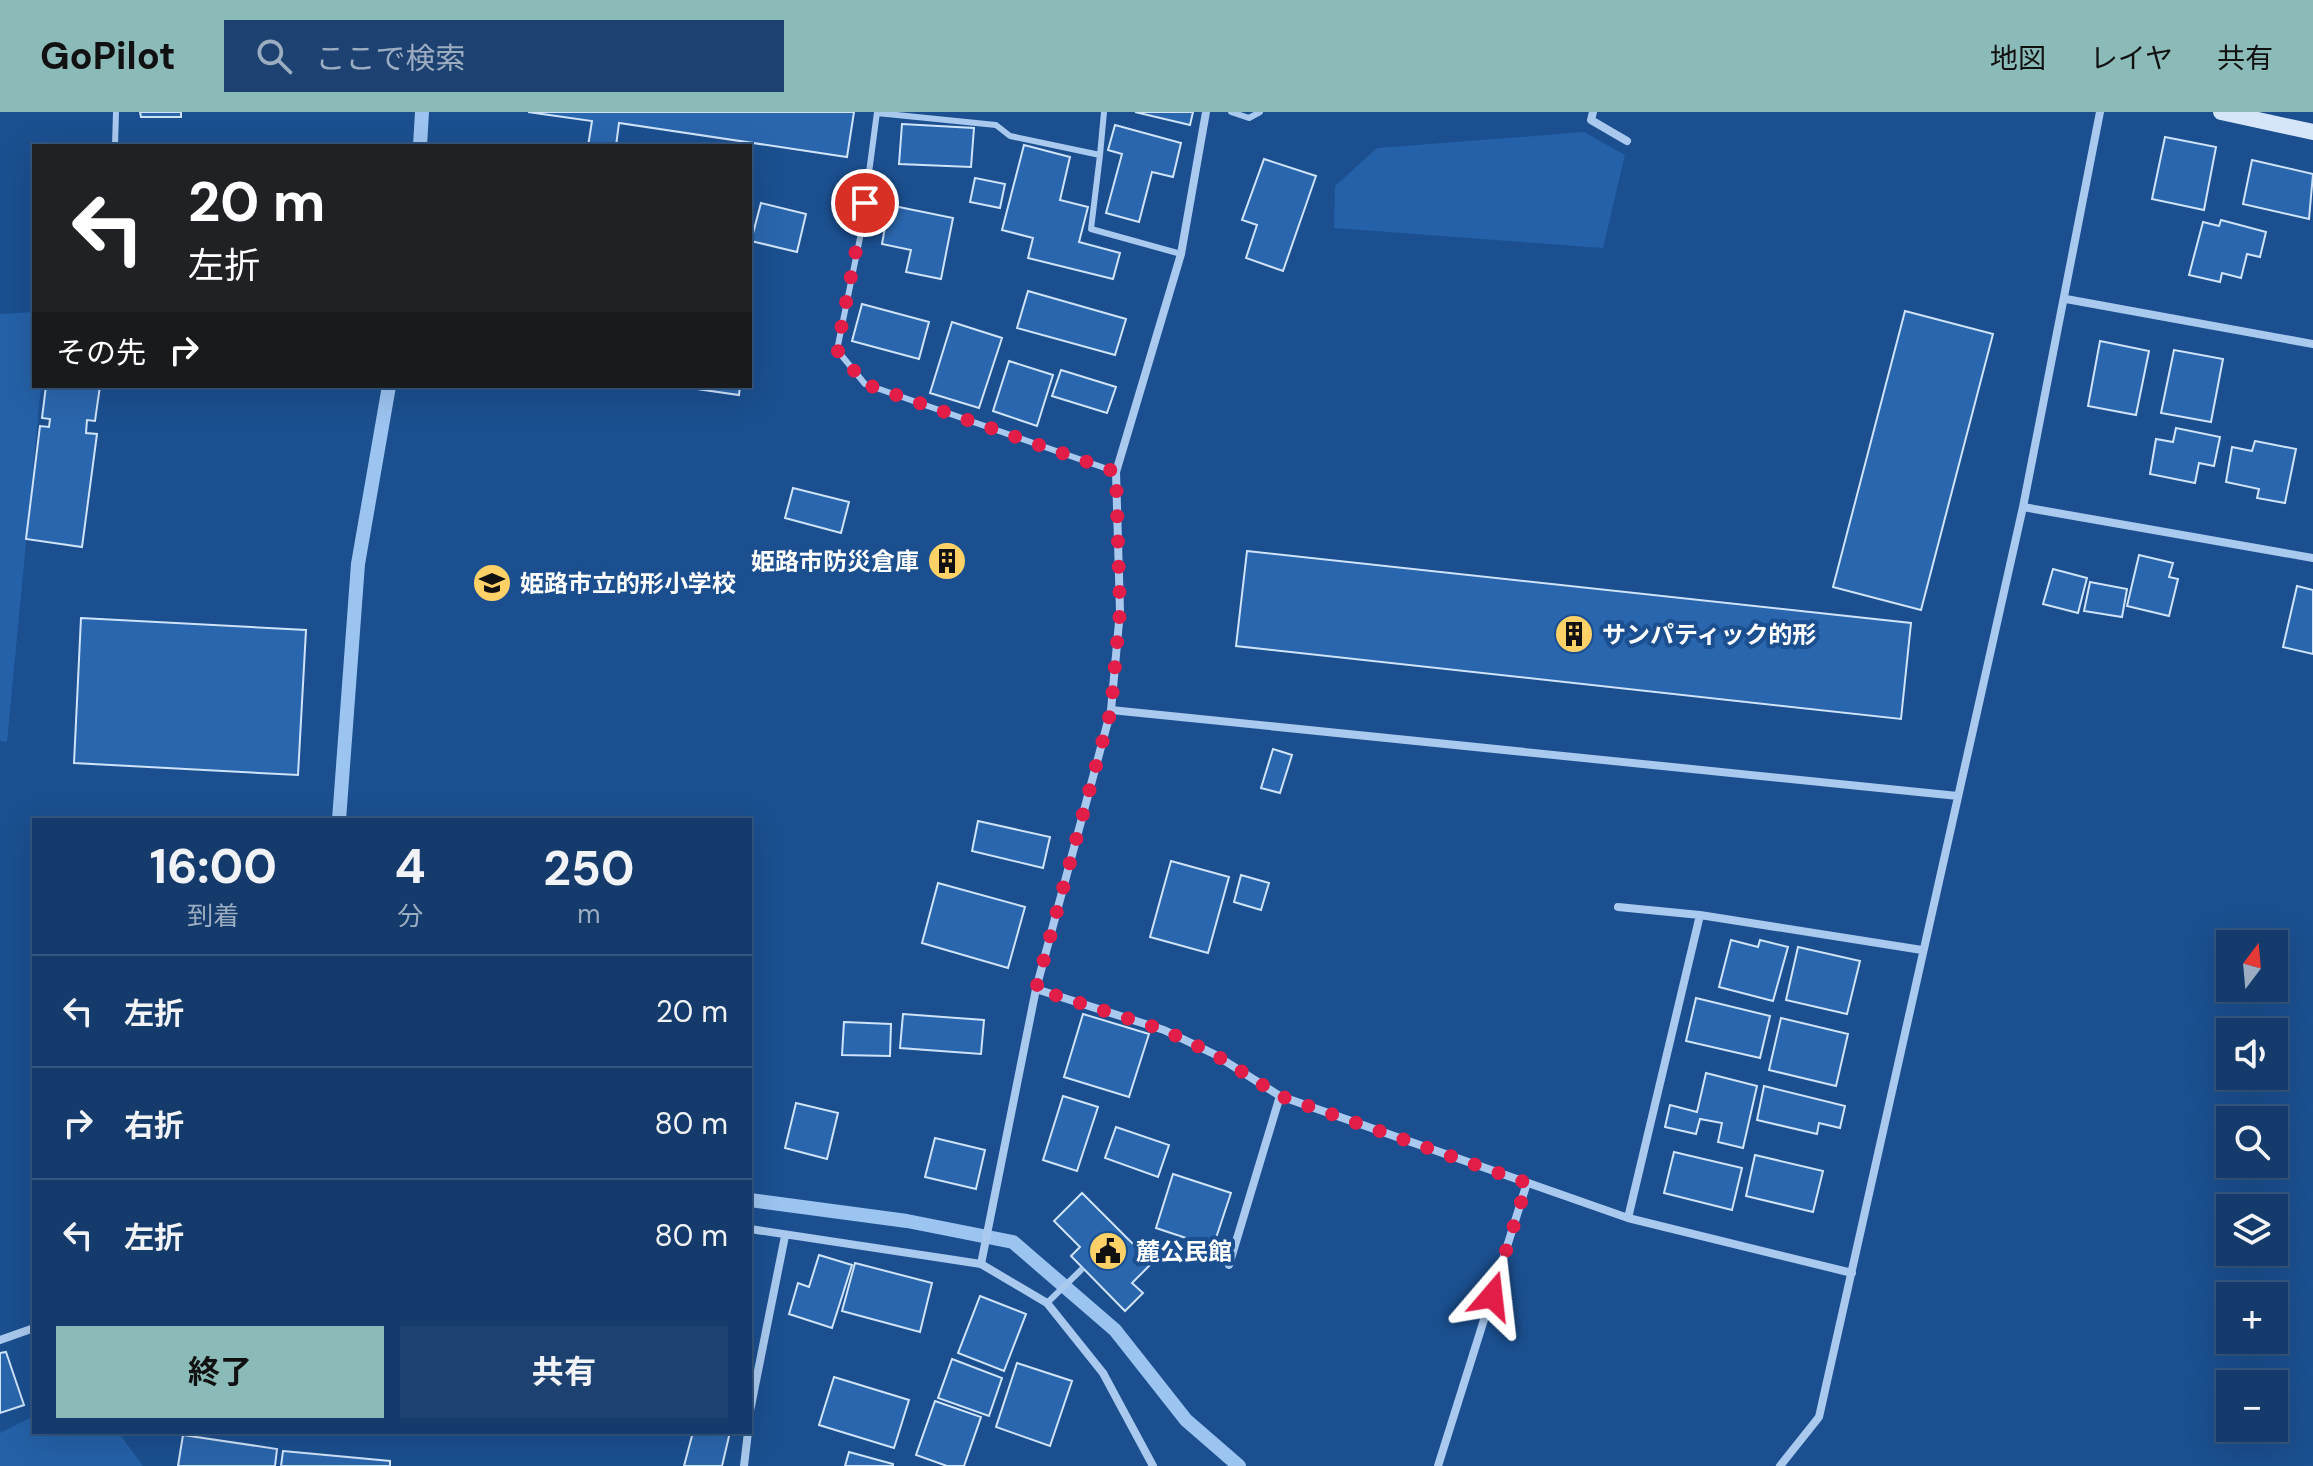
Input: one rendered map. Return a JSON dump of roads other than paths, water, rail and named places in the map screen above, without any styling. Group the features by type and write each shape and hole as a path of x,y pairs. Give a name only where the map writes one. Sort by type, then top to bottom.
{"street":[{"path":"981,1264 1036,989 1111,710 1120,611 1116,472 1181,254 1206,112"},
{"path":"1593,112 1591,120 1627,141"},
{"path":"1780,1466 1819,1417 2023,507 2066,299 2100,112"},
{"path":"2221,112 2313,132"},
{"path":"2066,299 2313,344"},
{"path":"2023,507 2313,558"},
{"path":"1111,710 1958,796"},
{"path":"1618,907 1700,915 1922,950"},
{"path":"1628,1218 1700,915"},
{"path":"1036,989 1164,1030 1214,1054 1280,1096 1527,1183 1628,1218 1852,1273"},
{"path":"1229,1265 1280,1096"},
{"path":"1438,1466 1527,1183"},
{"path":"752,1229 981,1264 1047,1303 1103,1373 1153,1466"},
{"path":"752,1401 785,1236"},
{"path":"0,1340 32,1329"},
{"path":"744,1466 748,1434"}],"lane":[{"path":"115,144 116,112"},
{"path":"1104,112 1091,229 1181,254"},
{"path":"1231,112 1249,118 1260,112"},
{"path":"1100,155 1010,136 996,125 877,113 861,233 837,350 865,384 1116,472"},
{"path":"1047,1303 1081,1270"}],"waterway":[{"path":"420,144 422,112"},
{"path":"339,818 358,564 389,388"},
{"path":"752,1200 907,1221 1013,1242 1115,1330 1186,1420 1239,1466"}],"place":[{"name":"姫路市防災倉庫","path":"947,561"},
{"name":"姫路市立的形小学校","path":"492,583"},
{"name":"サンパティック的形","path":"1574,634"},
{"name":"麓公民館","path":"1108,1251"}]}
